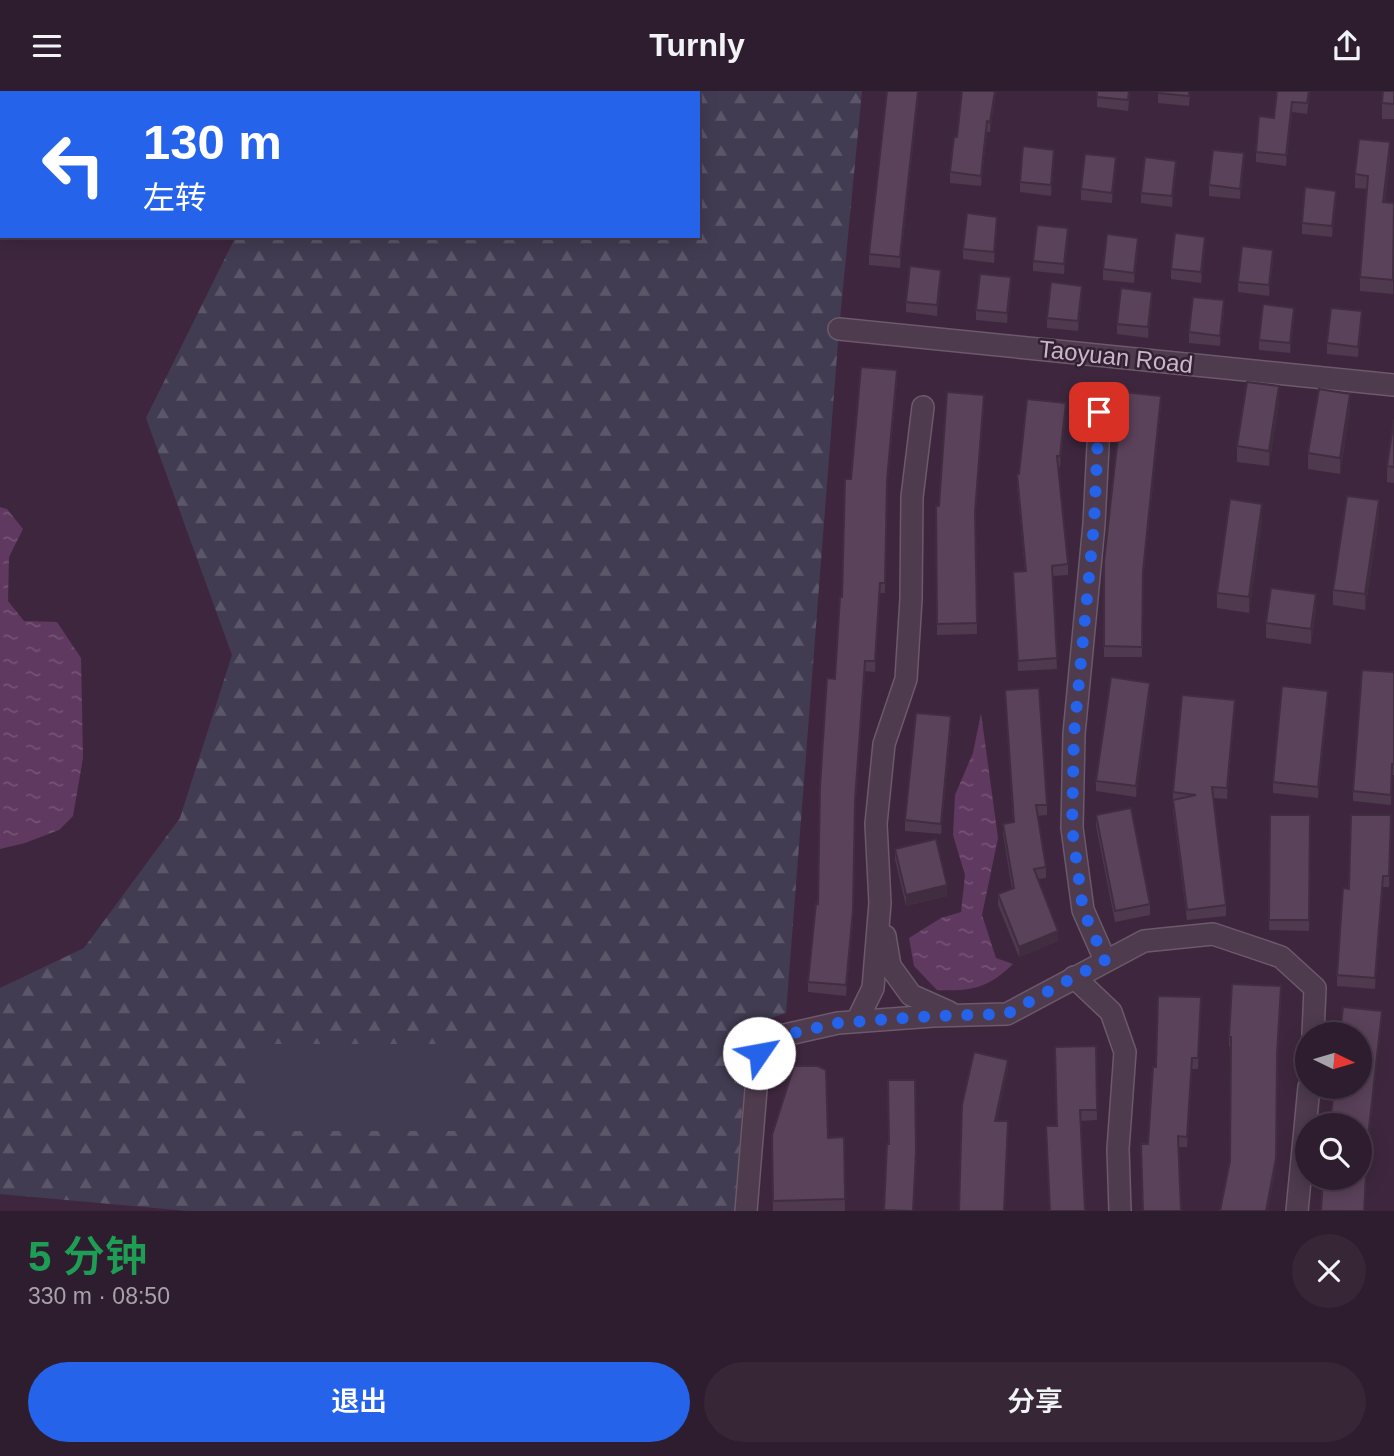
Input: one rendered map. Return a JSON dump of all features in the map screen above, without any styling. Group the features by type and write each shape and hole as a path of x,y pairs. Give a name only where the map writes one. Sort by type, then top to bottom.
{"street":[{"name":"Taoyuan Road","path":"839,329 1394,384"},
{"path":"1098,397 1094,524 1074,734 1072,828 1083,910 1105,960"},
{"path":"923,407 912,497 911,599 906,679 884,744 876,824 880,903 890,966 911,995 957,1015"},
{"path":"857,1021 873,988 880,903"},
{"path":"746,1211 759,1053 780,1036 857,1021 1007,1014 1144,941 1213,934 1281,957 1315,988 1314,1022"},
{"path":"1074,977 1111,1012 1125,1052 1118,1149 1120,1211"},
{"path":"1297,1211 1308,1099"}],"green space":[{"path":"700,91 862,91 839,329 786,1013 749,1026 734,1211 188,1211 0,1194 0,988 84,948 180,818 232,655 146,418 235,238 700,238"},
{"path":"247,1044 459,1044 459,1131 247,1131"}],"water":[{"path":"0,507 7,509 23,529 9,557 8,601 24,621 57,622 81,658 83,758 73,816 59,830 0,849"},
{"path":"981,713 998,838 982,915 996,958 1013,964 995,979 978,987 937,990 914,966 909,938 941,918 961,912 965,875 953,835 955,795 973,753"}],"building":[{"path":"887,91 918,91 900,257 869,254"},
{"path":"962,91 995,91 990,122 987,121 981,176 950,172"},
{"path":"1097,91 1129,91 1128,100 1097,97"},
{"path":"1189,91 1189,96 1158,93"},
{"path":"1277,91 1309,91 1307,103 1292,102 1286,155 1256,152 1259,116 1274,118"},
{"path":"1383,91 1394,91 1394,104 1382,103"},
{"path":"1359,139 1390,142 1383,202 1394,203 1393,280 1360,277 1368,176 1355,174"},
{"path":"1023,146 1054,150 1051,185 1020,182"},
{"path":"1213,150 1244,153 1240,189 1209,185"},
{"path":"1085,154 1116,157 1112,193 1081,189"},
{"path":"1145,157 1176,161 1172,196 1141,193"},
{"path":"1305,187 1336,191 1332,226 1302,223"},
{"path":"967,213 997,217 994,252 963,249"},
{"path":"1037,225 1068,228 1064,264 1033,261"},
{"path":"1175,233 1205,237 1201,272 1171,269"},
{"path":"1107,234 1138,238 1134,273 1103,269"},
{"path":"1242,246 1273,250 1269,285 1238,282"},
{"path":"910,266 941,270 937,305 906,302"},
{"path":"980,274 1011,277 1007,313 976,310"},
{"path":"1051,282 1082,286 1078,321 1047,318"},
{"path":"1121,288 1152,292 1148,327 1117,324"},
{"path":"1193,297 1224,300 1220,336 1189,332"},
{"path":"1263,304 1294,308 1290,343 1259,340"},
{"path":"1331,308 1362,311 1358,347 1327,343"},
{"path":"861,367 897,370 887,480 885,583 880,583 875,661 865,661 855,800 853,910 846,985 808,982 816,903 818,904 820,787 827,678 835,679 842,597 845,479 851,479"},
{"path":"1247,382 1279,386 1269,451 1237,446"},
{"path":"1319,389 1350,394 1340,458 1308,453"},
{"path":"947,392 984,395 975,512 977,623 937,624 936,506 939,506"},
{"path":"1123,392 1161,396 1143,571 1142,647 1104,646 1104,562"},
{"path":"1027,399 1066,403 1060,456 1057,456 1068,564 1052,566 1057,658 1018,661 1013,572 1026,571 1017,474"},
{"path":"1394,419 1394,467 1387,466"},
{"path":"1347,496 1379,500 1365,594 1333,590"},
{"path":"1230,499 1262,504 1249,597 1217,593"},
{"path":"1271,588 1316,594 1311,629 1266,623"},
{"path":"1362,670 1394,672 1394,764 1391,795 1353,791"},
{"path":"1111,677 1150,683 1136,786 1096,781"},
{"path":"1282,686 1328,691 1318,787 1273,782"},
{"path":"1039,688 1047,805 1036,805 1046,867 1034,869 1058,931 1019,947 998,894 1014,888 1003,824 1014,822 1005,690"},
{"path":"1182,695 1235,700 1227,788 1212,787 1226,905 1187,910 1173,800 1196,795 1173,792"},
{"path":"916,713 951,716 941,824 905,820"},
{"path":"1131,808 1150,904 1115,911 1096,815"},
{"path":"1270,815 1310,815 1309,920 1269,920"},
{"path":"1351,815 1391,815 1389,876 1383,876 1375,978 1337,975 1343,888 1349,889"},
{"path":"936,839 947,885 906,895 895,849"},
{"path":"1232,984 1281,986 1276,1158 1266,1211 1220,1211 1230,1161 1229,1037"},
{"path":"1158,996 1201,997 1198,1058 1192,1058 1187,1137 1178,1136 1181,1211 1143,1211 1141,1144 1148,1144 1153,1067 1156,1067"},
{"path":"1343,1007 1382,1011 1371,1113 1331,1113 1333,1099 1372,1099 1372,1022 1341,1022"},
{"path":"1096,1046 1097,1110 1080,1110 1085,1211 1050,1211 1046,1126 1057,1126 1055,1047"},
{"path":"974,1052 1008,1060 995,1121 1008,1121 1004,1211 959,1211 962,1105"},
{"path":"794,1066 818,1066 826,1070 828,1138 844,1137 845,1199 773,1201 772,1135"},
{"path":"888,1080 915,1080 913,1211 884,1210 889,1144"},
{"path":"1322,1190 1365,1190 1364,1211 1321,1211"}],"route":[{"path":"759,1053 780,1036 838,1023 1007,1014 1105,960 1083,910 1072,828 1074,734 1094,524 1099,412"}]}
